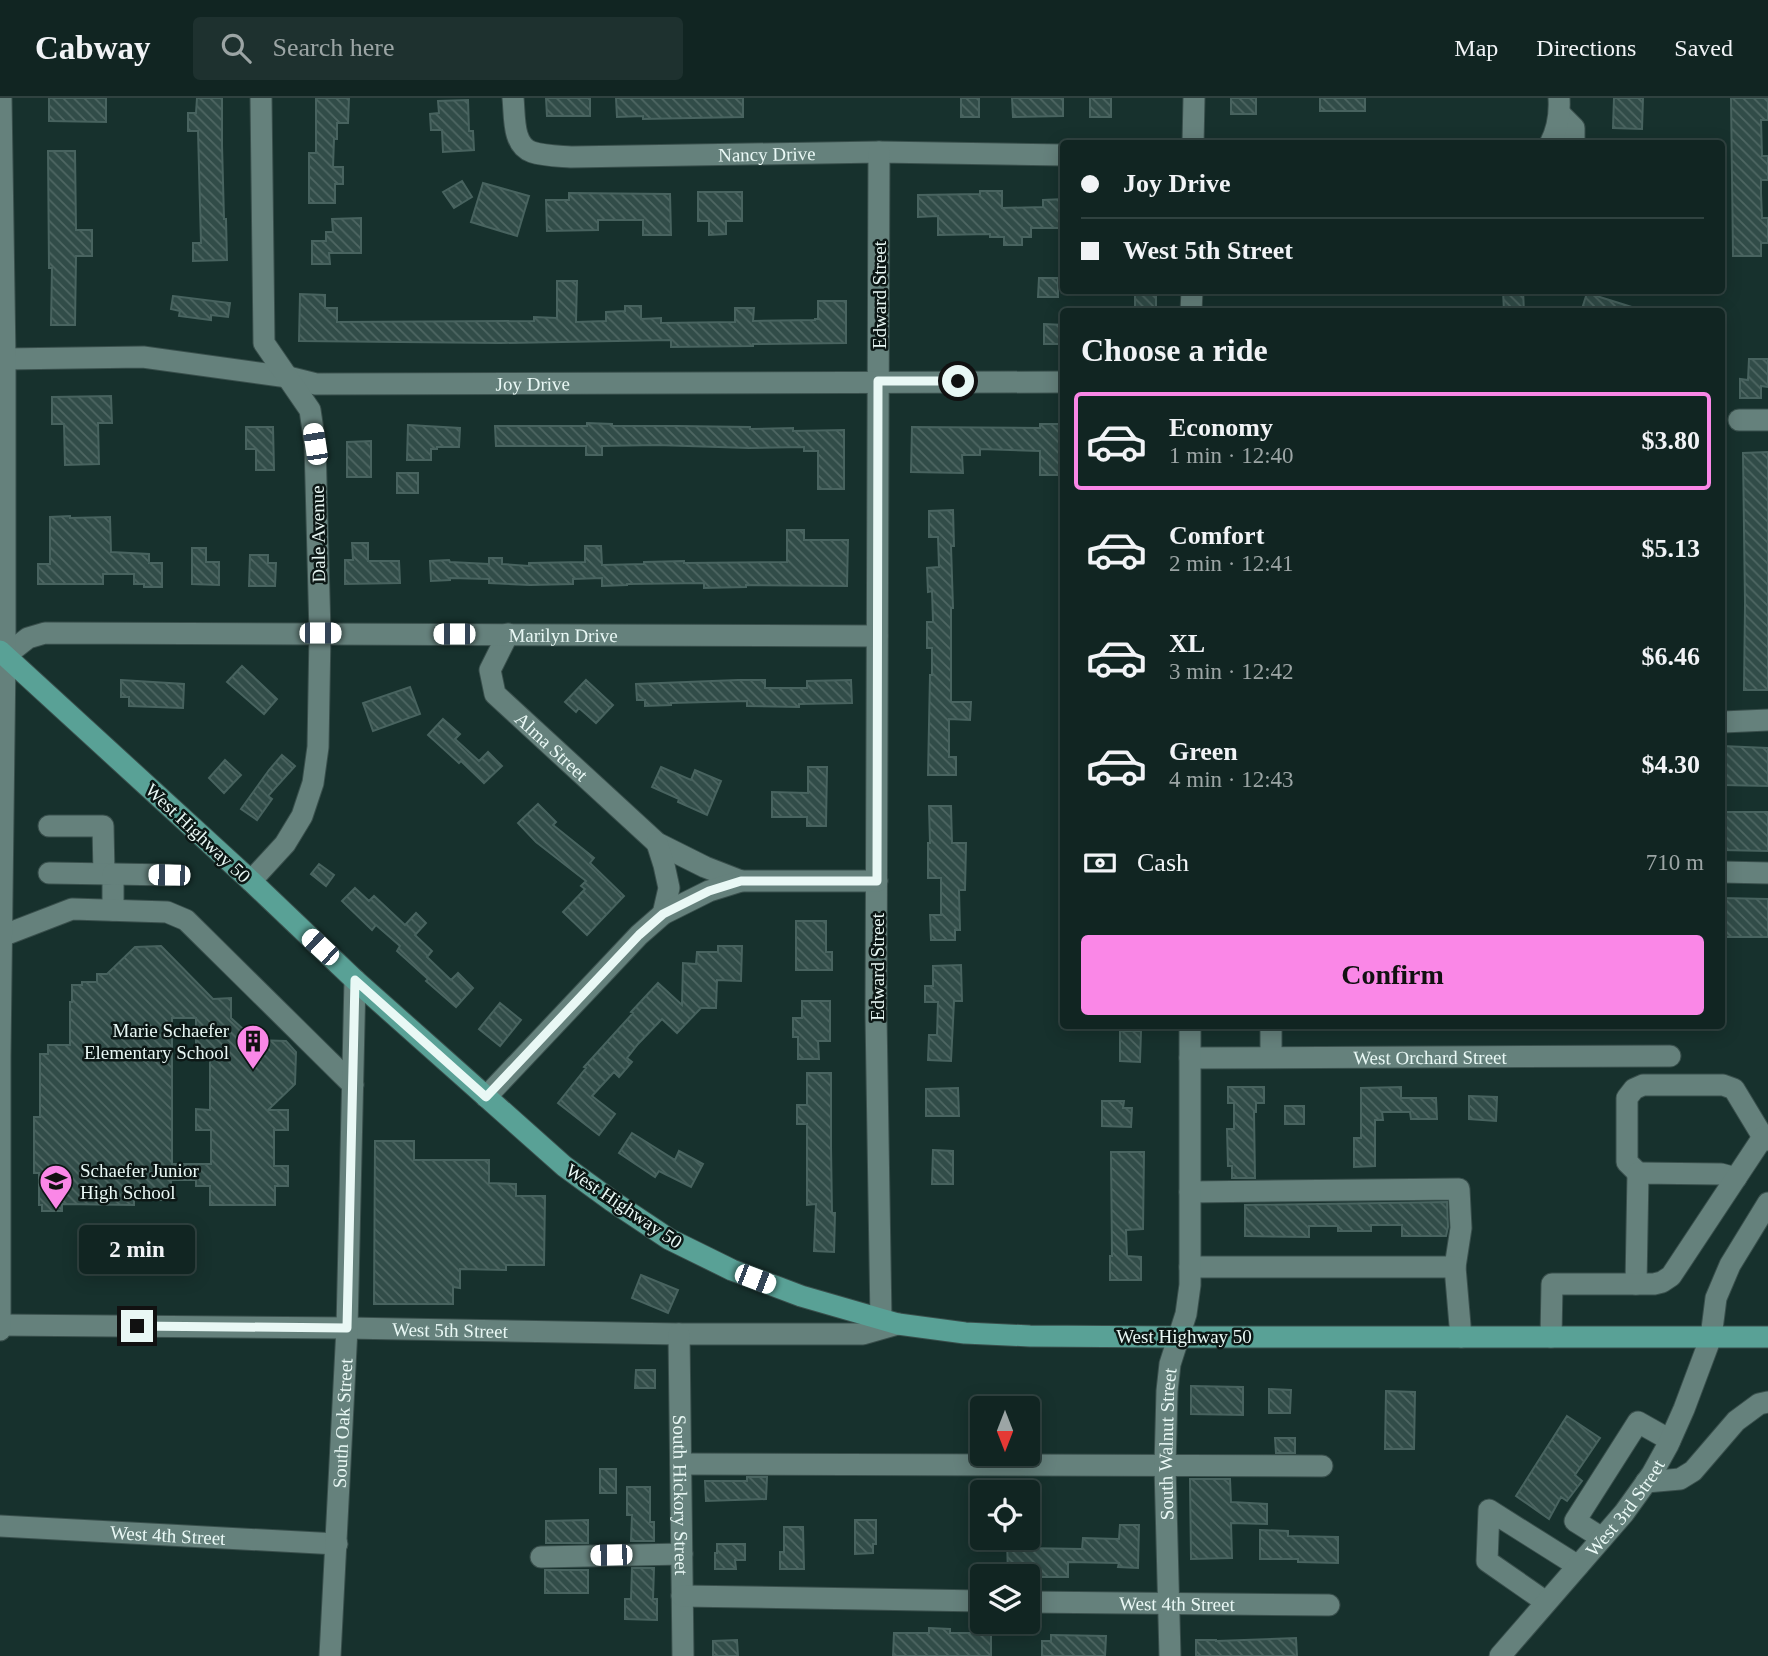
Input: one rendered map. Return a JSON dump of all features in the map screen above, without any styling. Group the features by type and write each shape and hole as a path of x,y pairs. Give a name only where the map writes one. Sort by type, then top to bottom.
{"main road":[{"name":"West Highway 50","path":"3,653 355,980 564,1166 611,1202 669,1239 732,1270 800,1296 890,1322 965,1333 1179,1337 1768,1337"}],"street":[{"path":"0,1326 5,359 1,98"},
{"name":"Dale Avenue","path":"251,881 285,844 302,816 313,783 318,747 320,633 315,444 310,410 264,344 261,98"},
{"name":"Nancy Drive","path":"513,98 516,133 522,146 532,152 571,157 878,152 1060,155"},
{"path":"1193,140 1194,98"},
{"path":"1551,140 1560,106"},
{"path":"1560,106 1574,128 1574,140"},
{"name":"Edward Street","path":"878,152 876,1015 890,1322"},
{"name":"Joy Drive","path":"5,359 144,357 288,377 316,384 1060,382"},
{"path":"1740,420 1768,421"},
{"name":"Marilyn Drive","path":"3,653 28,638 45,633 877,636"},
{"name":"Alma Street","path":"508,634 489,670 495,694 657,843 741,881"},
{"path":"1725,722 1768,720"},
{"path":"49,826 103,826 113,910"},
{"path":"657,843 669,888 663,914"},
{"path":"1725,872 1768,873"},
{"path":"50,873 169,875"},
{"path":"486,1097 639,935 663,914 709,891 741,881 877,881"},
{"path":"2,925 72,909 167,912 186,920 353,1085"},
{"name":"South Oak Street","path":"330,1656 347,1328 355,980"},
{"name":"South Walnut Street","path":"1170,1656 1165,1466 1167,1391 1170,1364 1186,1314 1190,1285 1190,1029"},
{"path":"1271,1057 1272,1029"},
{"name":"West Orchard Street","path":"1190,1058 1670,1056"},
{"path":"1551,1337 1552,1284 1654,1284 1671,1276 1766,1138 1734,1089 1723,1084 1643,1085 1634,1089 1627,1098 1627,1162 1638,1173 1721,1174 1736,1178"},
{"path":"1636,1284 1638,1173"},
{"path":"1190,1192 1459,1189 1461,1228 1455,1267 1461,1337"},
{"name":"West 3rd Street","path":"1500,1656 1623,1513 1646,1482 1684,1409 1711,1337 1716,1298 1730,1265 1768,1203"},
{"path":"1190,1267 1455,1267"},
{"name":"West 5th Street","path":"0,1326 863,1334 890,1322"},
{"name":"South Hickory Street","path":"679,1334 683,1656"},
{"path":"1646,1482 1680,1479 1693,1471 1736,1421 1759,1404 1768,1402"},
{"path":"1602,1538 1575,1521 1638,1422 1670,1440"},
{"path":"681,1464 1322,1466"},
{"path":"1546,1602 1487,1561 1489,1510 1578,1566"},
{"name":"West 4th Street","path":"0,1526 337,1544"},
{"path":"541,1556 682,1554"},
{"path":"682,1596 970,1601"},
{"name":"West 4th Street","path":"1040,1602 1329,1605"}],"building":[{"path":"49,98 106,98 106,122 49,121"},
{"path":"197,98 222,98 227,260 193,261 193,243 201,243 198,131 188,131 188,113 196,113"},
{"path":"316,98 349,98 348,123 337,123 337,139 334,139 333,167 343,167 343,184 335,184 335,203 309,203 309,153 316,153"},
{"path":"546,98 590,98 590,116 547,116"},
{"path":"616,98 743,98 743,117 617,117"},
{"path":"961,98 979,98 979,117 961,117"},
{"path":"1012,98 1063,98 1063,116 1013,117"},
{"path":"1090,98 1111,98 1111,117 1090,117"},
{"path":"1231,98 1256,98 1256,114 1231,114"},
{"path":"1320,98 1365,98 1365,111 1320,111"},
{"path":"1614,98 1643,98 1642,129 1613,128"},
{"path":"1731,98 1768,98 1768,120 1761,120 1762,156 1768,156 1768,180 1761,180 1761,193 1762,218 1768,218 1768,243 1761,243 1761,256 1733,256"},
{"path":"468,100 469,131 473,131 474,150 443,152 442,130 431,130 430,114 439,113 438,101"},
{"path":"48,151 75,151 76,230 92,230 92,256 76,256 75,325 51,325"},
{"path":"462,181 472,197 454,208 443,192"},
{"path":"483,183 529,196 517,236 471,222"},
{"path":"980,191 1002,191 1002,208 1043,207 1043,200 1060,199 1060,228 1031,228 1031,237 1022,237 1022,245 1004,245 1004,237 990,237 990,234 938,235 938,216 918,217 918,195 980,194"},
{"path":"698,192 742,192 742,221 726,221 726,234 709,235 709,221 698,221"},
{"path":"569,193 670,194 671,235 643,235 643,220 598,220 598,230 547,231 546,200 569,200"},
{"path":"361,218 361,253 329,253 330,264 312,264 312,241 326,241 326,232 333,232 332,219"},
{"path":"1039,278 1058,278 1058,297 1038,297"},
{"path":"557,281 577,281 576,322 606,321 606,312 625,311 625,306 641,306 641,319 661,318 661,323 735,322 735,308 754,308 753,321 815,320 818,319 818,301 846,301 846,343 671,347 671,340 501,343 299,341 300,294 325,295 325,308 337,308 337,322 534,321 534,317 557,318"},
{"path":"1135,294 1156,294 1156,308 1135,308"},
{"path":"1503,294 1523,294 1524,308 1504,308"},
{"path":"1587,294 1590,294 1635,308 1582,308"},
{"path":"173,296 230,303 228,317 211,315 211,320 179,316 180,311 171,309"},
{"path":"1044,324 1060,325 1060,344 1044,344"},
{"path":"1749,359 1768,359 1768,387 1761,386 1761,398 1740,398 1740,379 1748,380"},
{"path":"111,396 112,423 98,423 99,464 65,465 64,424 52,424 52,397"},
{"path":"587,423 612,426 793,428 793,431 844,430 844,489 818,489 818,451 804,451 804,447 602,446 602,455 586,455 586,446 496,446 495,426 587,426"},
{"path":"1040,424 1060,424 1060,475 1040,475 1040,451 980,449 980,455 962,455 963,473 911,472 912,427 1040,428"},
{"path":"408,425 460,428 459,447 431,449 431,460 407,460"},
{"path":"246,427 273,427 274,470 256,470 256,449 246,449"},
{"path":"371,441 371,477 347,477 347,442"},
{"path":"1768,452 1768,690 1744,690 1743,453"},
{"path":"397,473 418,473 418,493 397,493"},
{"path":"953,510 951,702 971,702 970,720 949,719 949,757 956,757 956,775 928,775 932,648 927,648 927,622 933,622 932,591 928,592 927,568 939,567 938,537 929,537 929,511"},
{"path":"50,517 110,517 111,552 149,554 149,563 162,563 162,587 134,584 134,574 103,574 103,584 38,584 38,564 50,564"},
{"path":"787,530 804,530 804,540 848,540 847,586 746,585 704,588 704,583 602,586 602,578 573,579 573,584 530,585 489,583 489,579 450,578 431,581 430,561 489,564 489,558 502,558 502,564 529,566 529,563 585,562 585,546 601,546 602,565 684,561 787,562"},
{"path":"352,543 368,543 368,561 399,561 400,583 345,584 345,560 353,560"},
{"path":"192,548 206,548 206,562 219,562 219,585 192,584"},
{"path":"250,555 268,555 268,563 276,563 275,586 249,586"},
{"path":"242,666 277,699 264,714 227,682"},
{"path":"121,680 184,684 183,708 129,706 129,697 121,697"},
{"path":"586,680 613,705 596,723 579,708 576,712 565,702"},
{"path":"765,680 765,688 807,688 807,681 851,680 852,703 799,704 799,707 747,706 747,701 645,706 645,700 637,700 636,684"},
{"path":"410,687 420,714 373,731 363,703"},
{"path":"443,719 460,734 455,739 479,761 488,752 502,766 484,783 428,735"},
{"path":"1725,746 1768,748 1768,786 1725,785"},
{"path":"282,755 295,766 268,796 272,799 257,820 241,809"},
{"path":"225,760 241,775 224,793 209,778"},
{"path":"661,767 691,780 695,770 721,781 707,815 652,787"},
{"path":"808,767 827,767 826,826 807,826 807,817 772,817 772,792 808,793"},
{"path":"538,804 556,822 553,825 594,858 590,863 624,896 587,935 563,912 585,889 581,886 586,881 536,842 518,823"},
{"path":"929,806 951,806 952,843 966,843 965,890 959,890 960,930 955,930 955,940 931,940 930,915 941,915 941,878 928,878"},
{"path":"1725,812 1768,812 1768,851 1725,850"},
{"path":"319,864 334,875 326,886 311,874"},
{"path":"355,888 369,901 374,896 405,925 416,913 426,923 415,935 432,951 427,957 451,980 458,973 473,988 456,1007 397,951 400,946 376,925 372,930 342,901"},
{"path":"1725,898 1768,899 1768,937 1725,937"},
{"path":"796,921 826,921 826,952 832,952 832,970 796,970"},
{"name":"Marie Schaefer Elementary School","path":"161,946 213,999 231,998 231,1018 255,1040 286,1041 296,1052 295,1084 268,1110 288,1110 288,1130 274,1130 274,1166 288,1166 288,1186 275,1186 275,1205 210,1205 210,1186 196,1186 196,1180 171,1180 171,1200 134,1200 134,1205 62,1204 62,1211 42,1211 42,1205 39,1205 39,1173 34,1173 34,1117 40,1117 40,1054 48,1054 48,1045 70,1045 72,985 97,982 97,974 107,974 135,947","holes":["172,1018 196,1018 196,1057 210,1057 210,1110 196,1109 196,1130 211,1130 211,1164 172,1164"]},
{"path":"718,946 742,946 741,981 717,980 716,1008 701,1008 677,1033 662,1019 638,1044 627,1058 632,1062 619,1077 614,1072 592,1096 615,1114 599,1135 558,1103 586,1068 584,1067 658,983 682,1005 683,963 696,964 697,952 718,952"},
{"path":"961,965 962,1001 954,1001 951,1061 928,1060 929,1035 937,1035 938,1002 925,1002 925,986 933,986 933,966"},
{"path":"802,1001 830,1001 830,1041 818,1041 819,1059 798,1059 798,1037 793,1037 793,1018 802,1018"},
{"path":"500,1003 521,1020 500,1046 479,1029"},
{"path":"1120,1031 1141,1031 1140,1062 1120,1061"},
{"path":"807,1073 831,1073 834,1252 814,1251 816,1204 807,1205 807,1124 797,1124 797,1105 807,1105"},
{"path":"1228,1087 1264,1087 1264,1103 1256,1103 1254,1112 1255,1178 1232,1178 1232,1166 1228,1166 1227,1129 1234,1129 1234,1103 1228,1103"},
{"path":"1401,1087 1401,1098 1436,1098 1437,1119 1411,1119 1410,1112 1382,1112 1383,1120 1375,1120 1375,1166 1354,1167 1354,1138 1361,1138 1361,1088"},
{"path":"958,1088 959,1116 926,1116 926,1089"},
{"path":"1469,1096 1497,1097 1496,1121 1469,1119"},
{"path":"1102,1101 1124,1101 1123,1108 1132,1108 1131,1127 1102,1126"},
{"path":"1285,1106 1304,1106 1304,1124 1285,1124"},
{"path":"632,1133 675,1160 679,1151 703,1164 691,1187 659,1171 655,1177 619,1153"},
{"path":"375,1141 414,1141 414,1160 489,1160 489,1183 516,1184 516,1196 545,1196 544,1265 506,1265 506,1270 460,1269 460,1288 453,1287 453,1304 374,1304"},
{"path":"933,1150 953,1151 953,1184 932,1184"},
{"path":"1111,1152 1144,1152 1143,1229 1126,1230 1127,1256 1141,1257 1141,1280 1110,1280"},
{"path":"1447,1202 1446,1236 1402,1236 1402,1225 1371,1225 1371,1231 1338,1231 1338,1226 1309,1226 1309,1237 1245,1236 1245,1205"},
{"path":"641,1275 678,1290 668,1313 632,1298"},
{"path":"636,1370 655,1370 655,1388 635,1388"},
{"path":"1191,1386 1243,1387 1243,1415 1191,1414"},
{"path":"1269,1389 1291,1390 1290,1413 1269,1413"},
{"path":"1386,1391 1415,1392 1414,1449 1385,1449"},
{"path":"1567,1416 1600,1438 1575,1475 1582,1481 1567,1501 1561,1497 1549,1519 1516,1496"},
{"path":"1275,1438 1295,1438 1295,1453 1276,1453"},
{"path":"600,1469 616,1469 616,1493 600,1493"},
{"path":"747,1477 767,1477 766,1499 706,1501 705,1481 747,1481"},
{"path":"1190,1479 1230,1479 1231,1502 1267,1504 1267,1524 1231,1523 1232,1558 1191,1559"},
{"path":"627,1487 650,1487 650,1522 654,1522 654,1541 631,1541 632,1515 627,1515"},
{"path":"588,1520 588,1543 546,1543 546,1521"},
{"path":"855,1520 876,1520 876,1544 873,1544 873,1553 855,1554"},
{"path":"1120,1525 1139,1525 1138,1568 1118,1567 1119,1563 1068,1562 1068,1577 1040,1577 1040,1564 1008,1564 1007,1550 1082,1549 1083,1538 1119,1539"},
{"path":"784,1527 803,1527 804,1569 780,1569 780,1552 784,1552"},
{"path":"1260,1530 1288,1531 1288,1536 1338,1537 1338,1563 1260,1559"},
{"path":"717,1544 745,1544 745,1560 735,1560 736,1569 715,1569"},
{"path":"632,1568 654,1568 653,1599 657,1599 657,1620 625,1619 625,1599 631,1599"},
{"path":"545,1570 588,1570 588,1593 545,1593"},
{"path":"929,1628 950,1629 950,1633 991,1634 991,1656 893,1656 894,1633 929,1633"},
{"path":"1051,1635 1106,1636 1105,1656 1042,1656 1042,1641 1051,1641"},
{"path":"1296,1638 1297,1656 1196,1656 1196,1640"},
{"path":"737,1640 738,1656 713,1656 713,1641"}],"place":[{"name":"Marie Schaefer Elementary School","path":"253,1071"},
{"name":"Schaefer Junior High School","path":"56,1211"}],"route":[{"path":"137,1326 347,1328 355,980 486,1097 639,935 663,914 709,891 741,881 877,881 878,381 958,381"}]}
